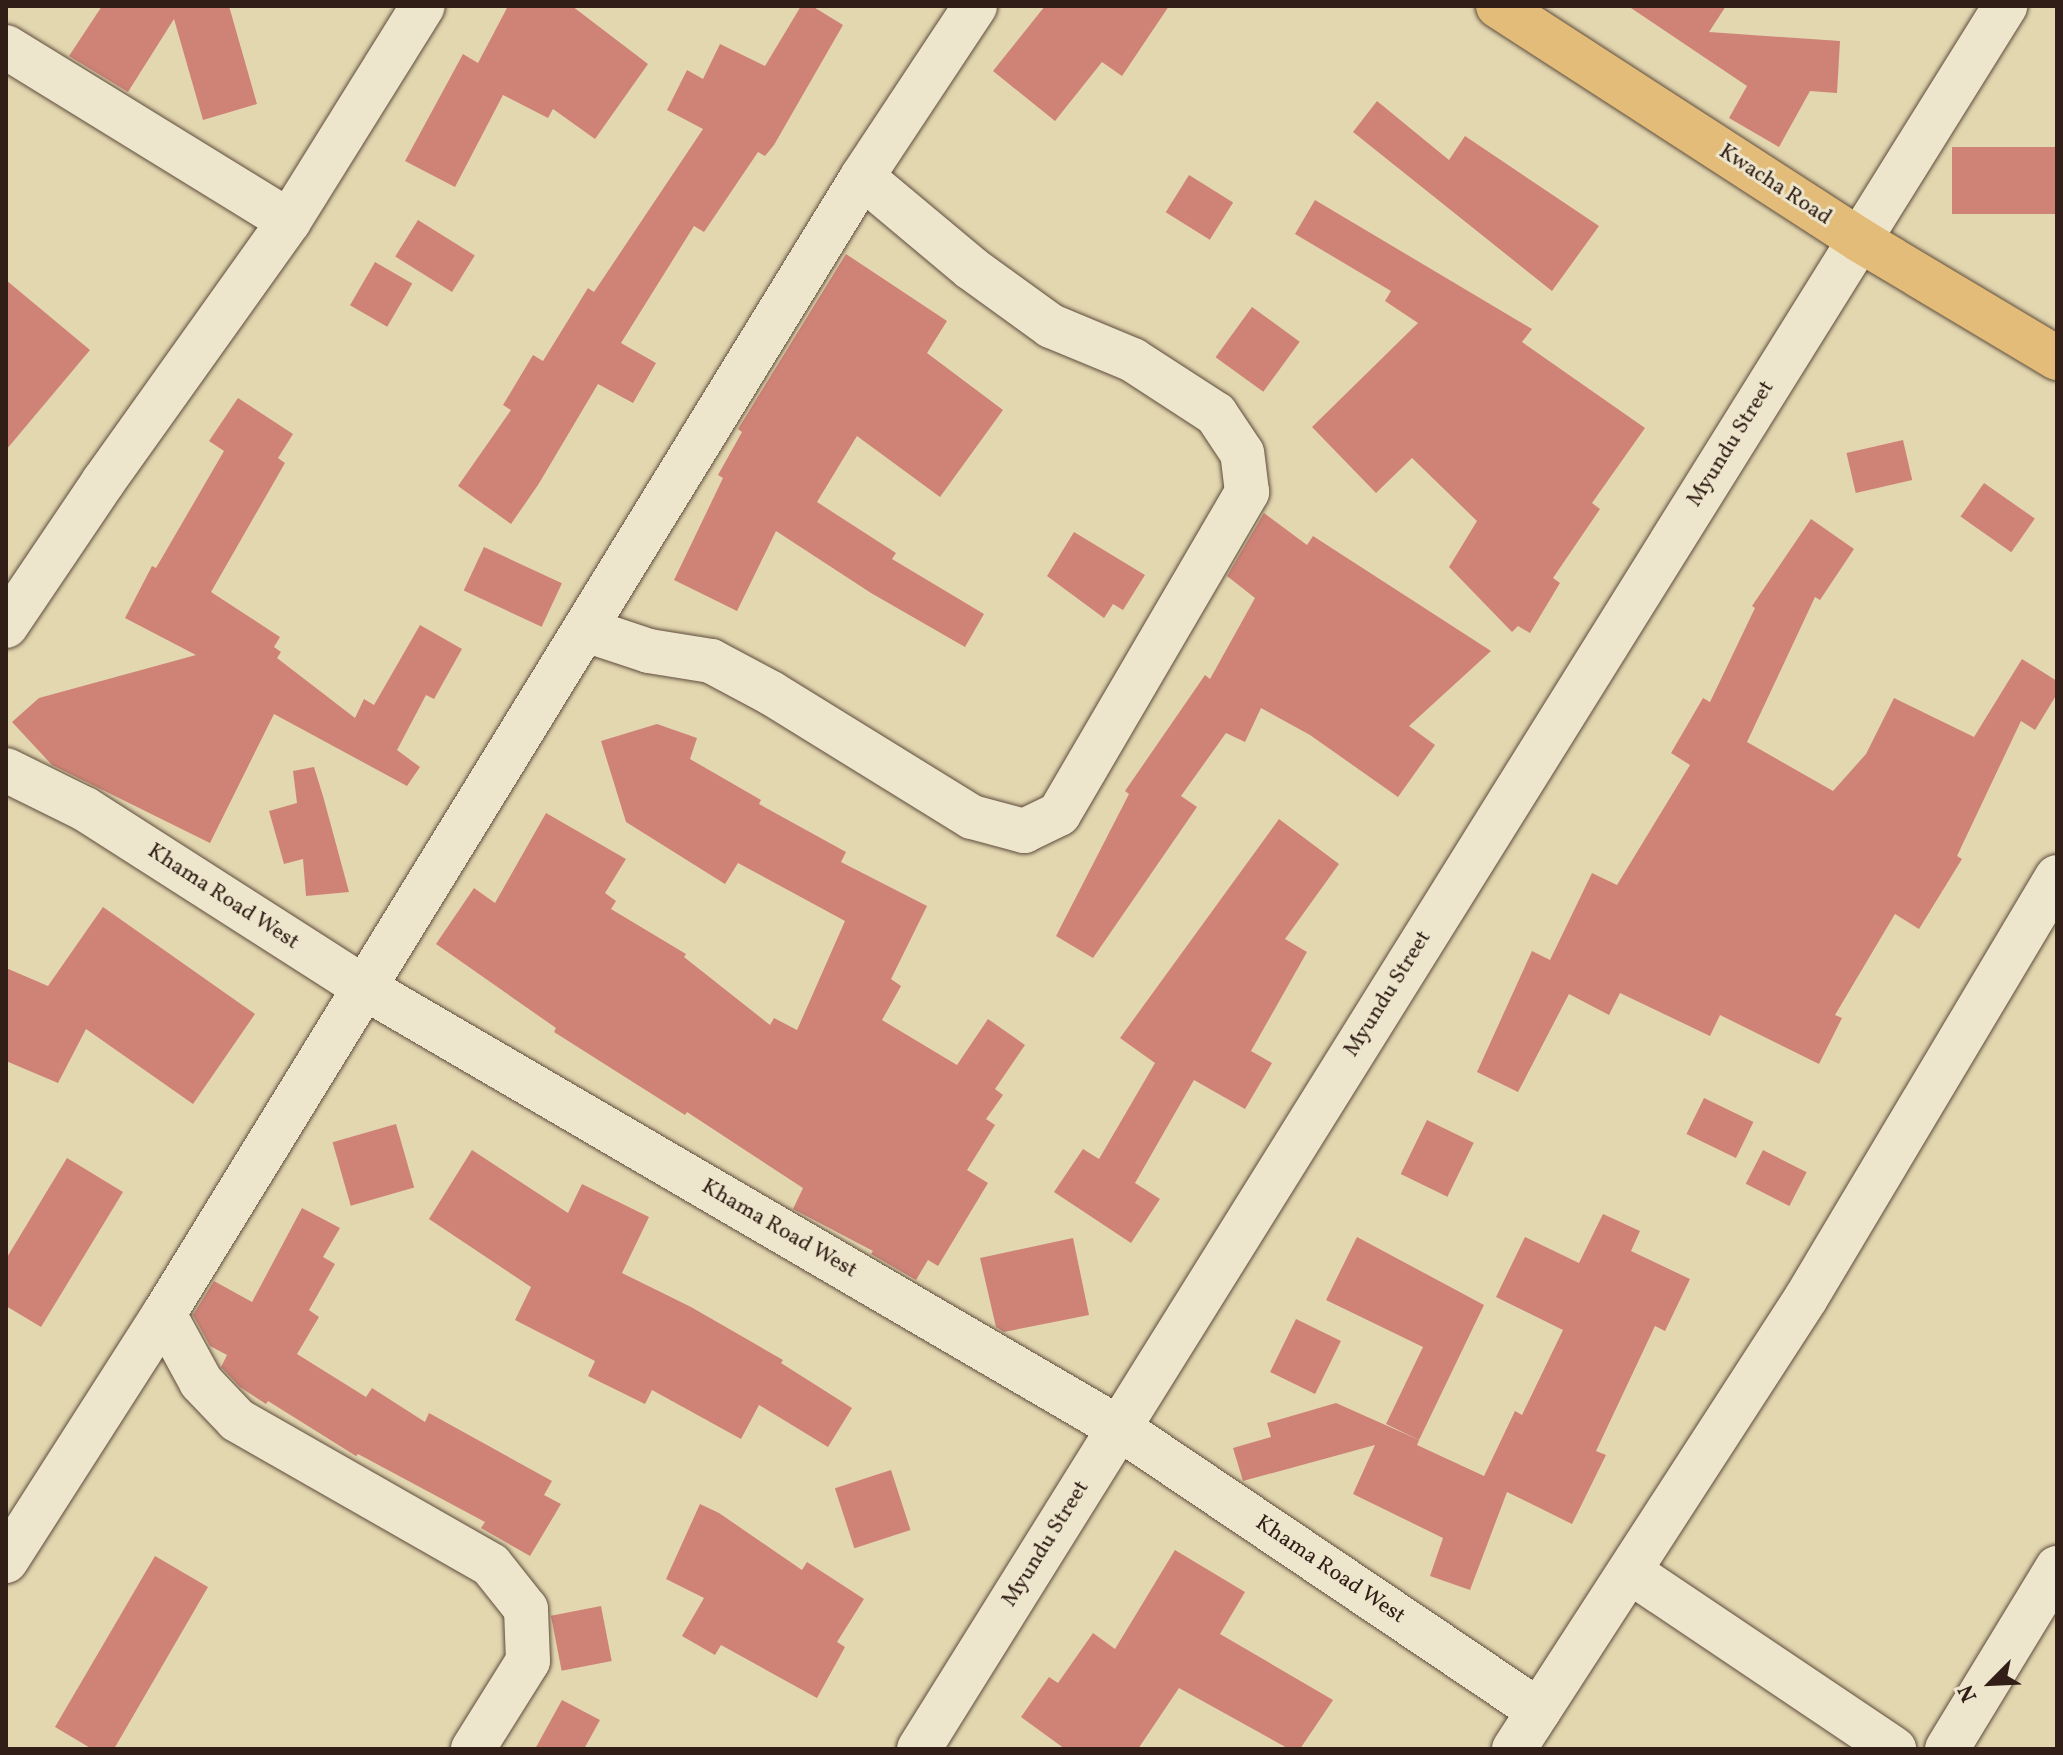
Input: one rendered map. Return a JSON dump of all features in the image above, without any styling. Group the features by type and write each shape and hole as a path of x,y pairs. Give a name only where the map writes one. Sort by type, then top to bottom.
{"main road":[{"name":"Kwacha Road","path":"1498,6 1858,239 2057,358"}],"street":[{"path":"6,626 103,482 289,221 423,6"},
{"path":"6,1561 164,1314 862,177 975,6"},
{"name":"Myundu Street","path":"919,1749 2005,6"},
{"path":"6,47 289,221"},
{"path":"586,630 649,651 711,661 771,693 972,817 1024,831 1059,814 1247,492 1242,453 1216,414 1133,360 1051,326 971,268 862,177"},
{"name":"Khama Road West","path":"6,770 85,809 365,988 1119,1428 1539,1711"},
{"path":"1514,1749 1632,1573 1806,1298 2057,877"},
{"path":"164,1314 201,1382 237,1420 491,1565 526,1609 528,1661 473,1749"},
{"path":"1947,1749 2057,1568"},
{"path":"1632,1573 1894,1749"}],"building":[{"path":"102,6 229,6 257,104 203,120 174,19 128,92 69,56"},
{"path":"508,6 572,6 648,64 595,139 553,109 548,118 503,95 455,187 405,161 463,54 478,63"},
{"path":"801,6 812,6 843,25 774,145 765,156 758,152 704,232 694,226 621,343 656,363 633,403 598,384 511,524 458,486 511,410 503,405 533,355 543,361 588,288 594,292 703,129 667,110 687,70 703,79 720,44 765,66"},
{"path":"1045,6 1169,6 1122,76 1102,62 1055,121 993,71"},
{"path":"1628,6 1726,6 1709,32 1840,41 1837,93 1810,91 1779,147 1729,118 1747,86"},
{"path":"1377,101 1449,160 1465,136 1599,226 1552,291 1353,132"},
{"path":"1952,147 2057,147 2057,214 1952,214"},
{"path":"1189,175 1233,203 1210,240 1166,212"},
{"path":"1315,200 1532,329 1522,342 1645,428 1592,503 1600,509 1553,578 1560,583 1530,633 1518,626 1512,632 1449,567 1477,521 1412,458 1376,493 1312,427 1418,323 1385,301 1391,291 1295,234"},
{"path":"418,220 475,256 452,292 395,256"},
{"path":"846,254 947,321 927,353 1003,410 940,497 857,436 817,502 896,553 892,559 984,614 965,647 871,593 776,531 737,611 674,580 723,478 718,475 742,432 738,429"},
{"path":"375,262 412,284 387,327 350,305"},
{"path":"6,280 90,350 6,450"},
{"path":"1252,307 1300,342 1263,392 1216,357"},
{"path":"238,398 293,434 278,458 285,463 211,592 280,637 274,647 281,652 277,658 355,718 364,699 374,705 420,625 462,649 434,699 426,695 397,750 420,767 407,786 274,714 210,843 52,765 12,722 39,698 196,655 125,618 152,566 156,568 224,451 209,441"},
{"path":"1903,440 1912,480 1856,493 1846,453"},
{"path":"1984,483 2035,519 2011,552 1960,517"},
{"path":"1264,513 1307,545 1313,536 1491,651 1409,726 1435,745 1398,797 1310,735 1261,708 1245,742 1226,733 1181,796 1197,807 1093,958 1056,936 1129,794 1125,791 1205,675 1210,679 1255,598 1227,576"},
{"path":"1811,519 1854,549 1820,600 1815,597 1747,742 1833,791 1866,754 1894,698 1974,737 2022,659 2057,681 2057,694 2035,730 2021,721 1957,856 1962,859 1919,929 1895,914 1835,1015 1842,1018 1819,1064 1720,1015 1710,1036 1620,993 1609,1015 1569,994 1518,1092 1477,1072 1532,951 1550,960 1592,873 1617,885 1690,765 1671,753 1703,698 1710,702 1755,608 1752,606"},
{"path":"1074,532 1145,575 1123,610 1113,604 1104,618 1047,576"},
{"path":"484,547 562,583 542,627 464,591"},
{"path":"657,724 697,738 690,759 761,800 759,804 846,852 841,862 927,906 891,979 901,986 882,1020 957,1065 988,1019 1025,1045 995,1089 1003,1095 986,1119 995,1125 967,1170 988,1183 938,1266 928,1260 916,1280 871,1254 873,1251 793,1209 803,1188 687,1112 685,1115 554,1032 556,1028 436,944 474,888 495,903 546,813 626,859 605,893 616,901 611,909 686,954 684,957 770,1025 774,1018 797,1030 845,921 738,863 725,884 626,822 601,741"},
{"path":"314,767 349,892 306,896 303,859 284,864 269,811 297,803 293,771"},
{"path":"1279,819 1339,864 1285,939 1307,952 1251,1051 1272,1063 1245,1109 1194,1080 1135,1183 1160,1199 1131,1243 1054,1192 1083,1149 1099,1159 1155,1063 1120,1038"},
{"path":"103,907 255,1014 193,1104 86,1029 58,1083 6,1061 6,968 48,986"},
{"path":"1704,1098 1753,1122 1736,1158 1686,1134"},
{"path":"1427,1120 1474,1143 1447,1197 1401,1174"},
{"path":"396,1124 414,1187 351,1206 333,1142"},
{"path":"472,1150 568,1213 582,1184 649,1217 622,1273 691,1307 783,1360 781,1363 852,1408 828,1447 759,1405 741,1439 652,1390 645,1404 588,1376 595,1361 515,1320 531,1287 429,1219"},
{"path":"1763,1150 1807,1172 1789,1206 1746,1184"},
{"path":"67,1158 123,1192 41,1327 6,1306 6,1259"},
{"path":"302,1208 340,1228 323,1257 335,1264 309,1310 319,1317 297,1354 366,1397 372,1388 425,1422 429,1413 552,1481 544,1495 561,1504 530,1556 481,1528 485,1522 358,1454 356,1456 268,1401 266,1404 240,1387 221,1367 227,1355 210,1346 193,1315 214,1281 252,1302"},
{"path":"1603,1214 1640,1231 1631,1251 1690,1279 1665,1331 1655,1326 1596,1451 1606,1455 1572,1524 1507,1492 1470,1590 1430,1576 1443,1538 1353,1494 1375,1445 1243,1481 1233,1448 1271,1437 1267,1423 1336,1403 1419,1440 1417,1445 1484,1476 1515,1411 1522,1415 1563,1330 1496,1297 1525,1237 1579,1263"},
{"path":"1357,1237 1484,1305 1419,1440 1386,1424 1423,1347 1326,1300"},
{"path":"1073,1238 1089,1315 1004,1332 996,1327 980,1258"},
{"path":"1296,1319 1341,1341 1315,1394 1270,1372"},
{"path":"891,1470 910,1530 854,1548 835,1488"},
{"path":"700,1504 719,1513 802,1570 807,1562 864,1599 837,1642 845,1647 817,1698 721,1645 715,1655 682,1636 704,1598 666,1579"},
{"path":"1175,1550 1245,1592 1220,1634 1333,1700 1300,1749 1289,1749 1179,1688 1138,1749 1065,1749 1021,1717 1049,1677 1058,1683 1093,1633 1115,1649"},
{"path":"155,1556 208,1587 114,1749 92,1749 55,1727"},
{"path":"601,1606 612,1661 562,1671 551,1616"},
{"path":"562,1700 600,1720 584,1749 535,1749"}]}
